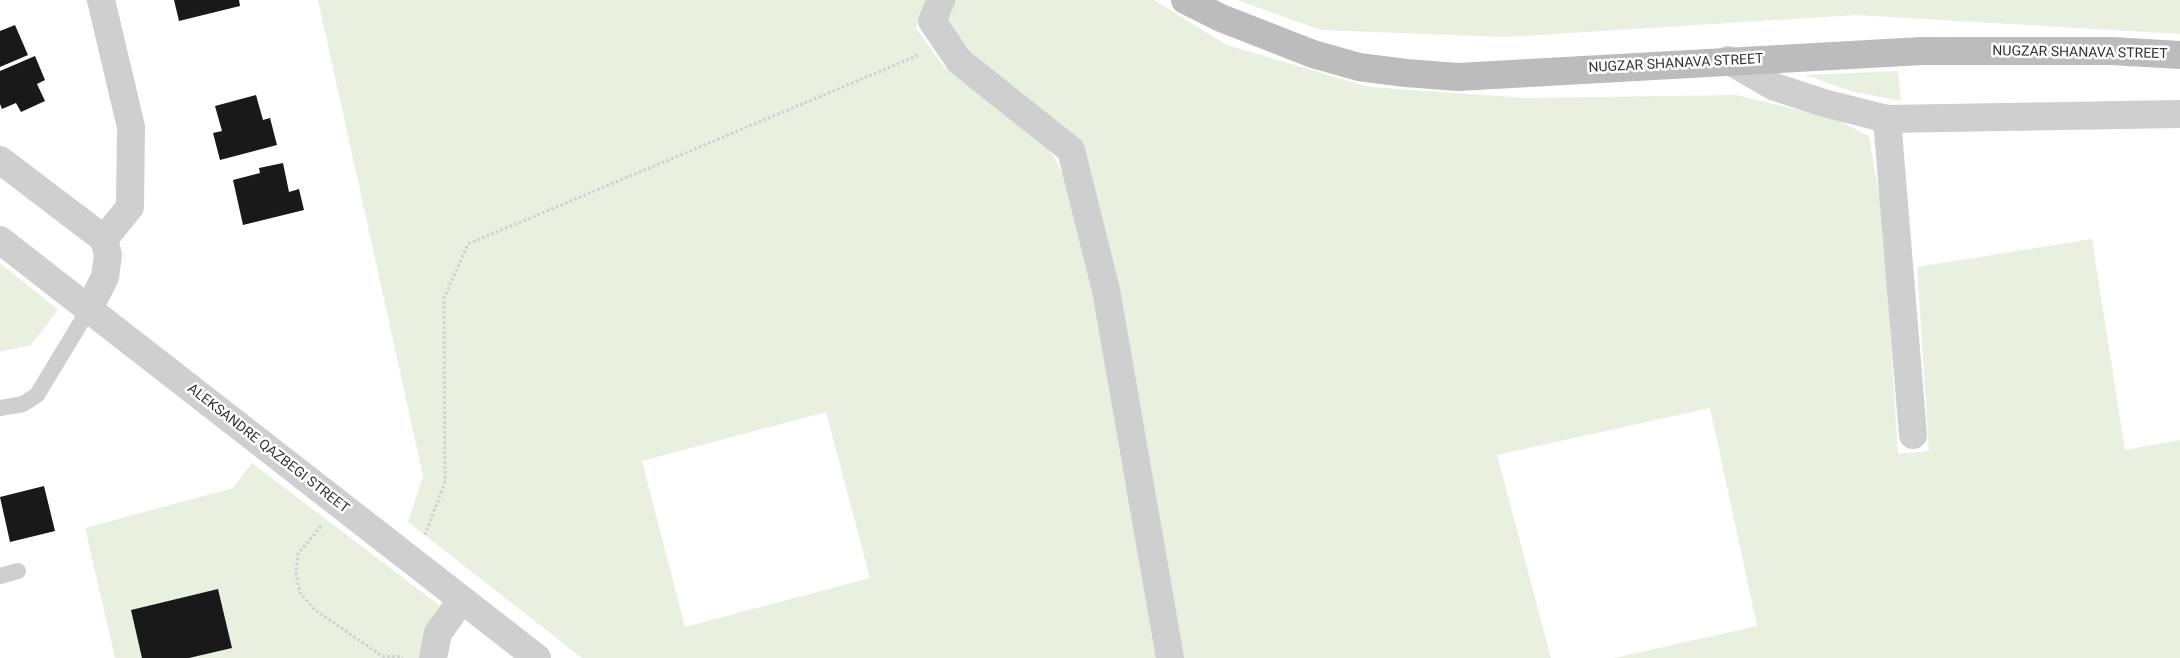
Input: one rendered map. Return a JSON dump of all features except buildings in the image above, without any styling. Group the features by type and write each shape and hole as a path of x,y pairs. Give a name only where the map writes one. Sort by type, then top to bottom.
{"main road":[{"name":"NUGZAR SHANAVA STREET","path":"1185,0 1229,22 1313,54 1360,67 1406,73 1458,76 1922,51 2111,51 2180,56"}],"street":[{"path":"101,0 131,127 130,207 104,239"},
{"path":"941,0 932,21 959,61 1071,150 1106,290 1170,658"},
{"path":"1728,60 1775,87 1824,103 1887,119 2180,114"},
{"path":"1887,119 1913,435"},
{"path":"0,160 104,239 108,255 105,277 89,309"},
{"name":"ALEKSANDRE QAZBEGI STREET","path":"0,240 461,601 537,658"},
{"path":"420,658 461,601"}],"lane":[{"path":"0,408 23,404 37,395 89,309"},
{"path":"0,576 18,571"}],"path":[{"path":"412,562 432,521 445,482 444,298 468,244 947,43"},
{"path":"339,504 298,554 296,574 300,593 315,610 382,656 420,658"}],"green space":[{"path":"318,0 926,0 916,28 944,67 1046,146 1055,158 1070,189 1101,293 1162,658 582,658 408,522 423,476","holes":["826,412 870,578 685,627 642,461"]},
{"path":"952,0 1154,0 1227,45 1369,87 1526,98 1737,95 1835,119 1869,136 1883,216 1898,454 1929,451 1917,267 2092,239 2125,450 2180,440 2180,658 1614,658 1757,626 1710,408 1497,455 1551,658 1178,658 1077,142 972,60 941,24"},
{"path":"1237,0 2180,0 2180,34 1856,15 1505,37 1321,30"},
{"path":"1898,71 1901,101 1850,91 1805,75"},
{"path":"0,263 58,310 31,345 0,352"},
{"path":"252,463 439,605 422,658 115,658 85,528 233,488"}]}
